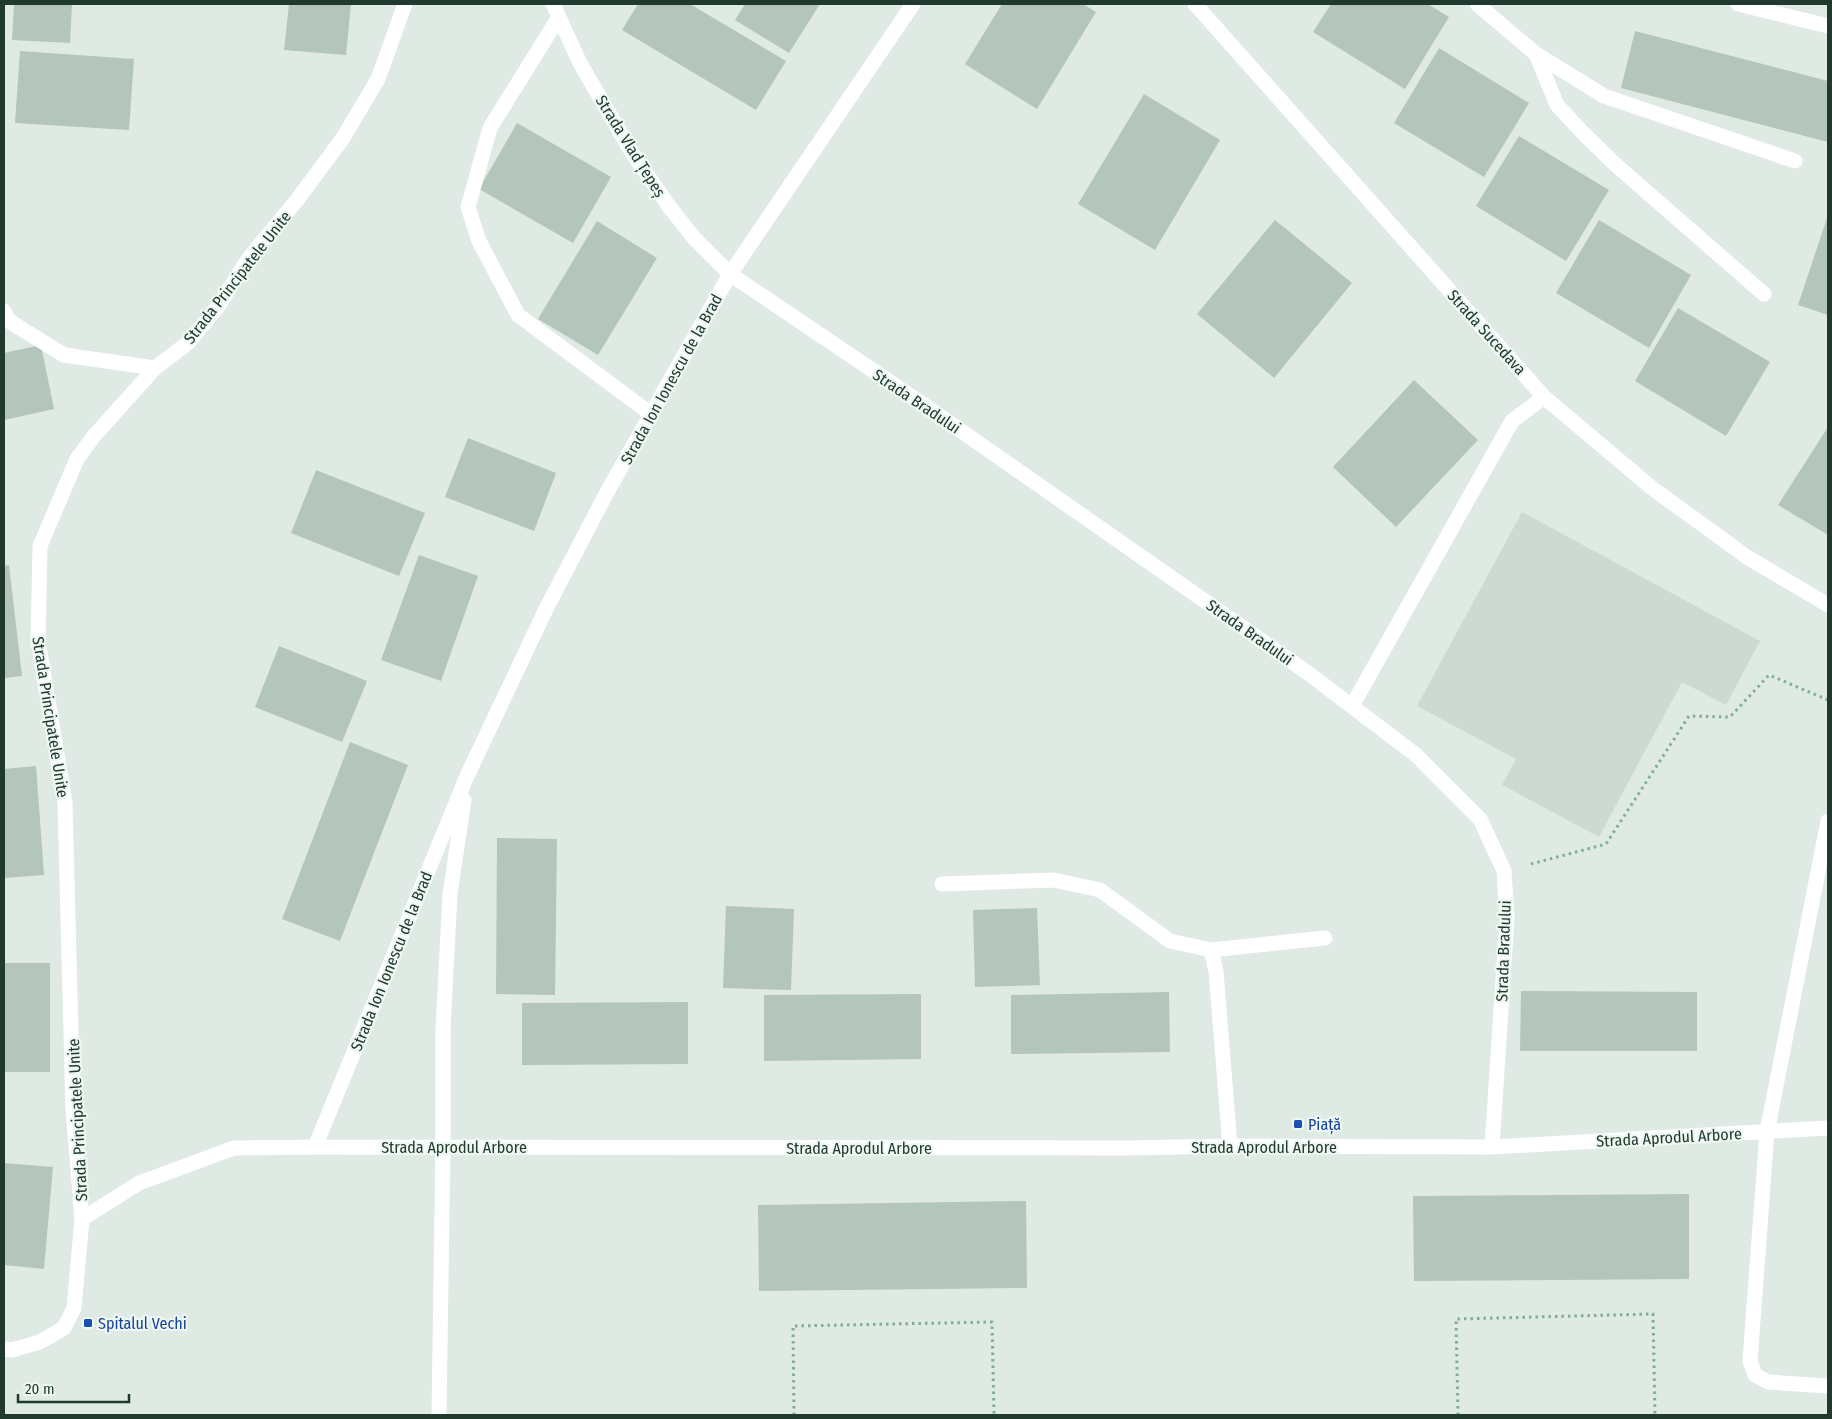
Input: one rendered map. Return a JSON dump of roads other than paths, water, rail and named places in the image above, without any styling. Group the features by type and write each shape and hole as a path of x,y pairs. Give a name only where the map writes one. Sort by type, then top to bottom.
{"street":[{"name":"Strada Principatele Unite","path":"82,1219 73,1110 65,803 38,641 40,546 76,459 155,368 188,343 219,306 249,258 297,200 343,138 378,79 405,4"},
{"name":"Strada Ion Ionescu de la Brad","path":"315,1147 467,776 546,609 606,494 730,274 913,4"},
{"name":"Strada Sucedava","path":"1195,4 1544,397 1652,488 1747,557 1828,605"},
{"path":"1476,4 1536,54 1604,96 1795,160"},
{"path":"1738,4 1828,26"},
{"path":"556,10 490,128 468,207 479,241 518,315 651,414"},
{"name":"Strada Vlad Țepeș","path":"556,10 580,63 631,150 683,225 730,274"},
{"path":"1536,54 1557,105 1585,135 1617,166 1764,294"},
{"name":"Strada Bradului","path":"730,274 924,405 1292,662 1416,755 1480,818 1504,871 1507,918 1492,1148"},
{"path":"4,311 9,322 64,354 155,368"},
{"path":"1352,706 1512,421 1544,397"},
{"name":"Strada Ion Ionescu de la Brad","path":"439,1415 443,1028 450,894 467,776"},
{"path":"1828,821 1767,1132 1750,1361 1754,1375 1768,1382 1828,1386"},
{"path":"942,884 1054,880 1100,890 1170,941 1211,950 1325,938"},
{"path":"1211,950 1216,971 1230,1146"},
{"name":"Strada Aprodul Arbore","path":"82,1219 139,1183 234,1148 1126,1148 1230,1146 1492,1148 1828,1128"},
{"path":"4,1349 12,1350 40,1342 64,1328 74,1308 82,1219"}],"place":[{"name":"Piață","path":"1298,1124"},
{"name":"Spitalul Vechi","path":"88,1323"}]}
